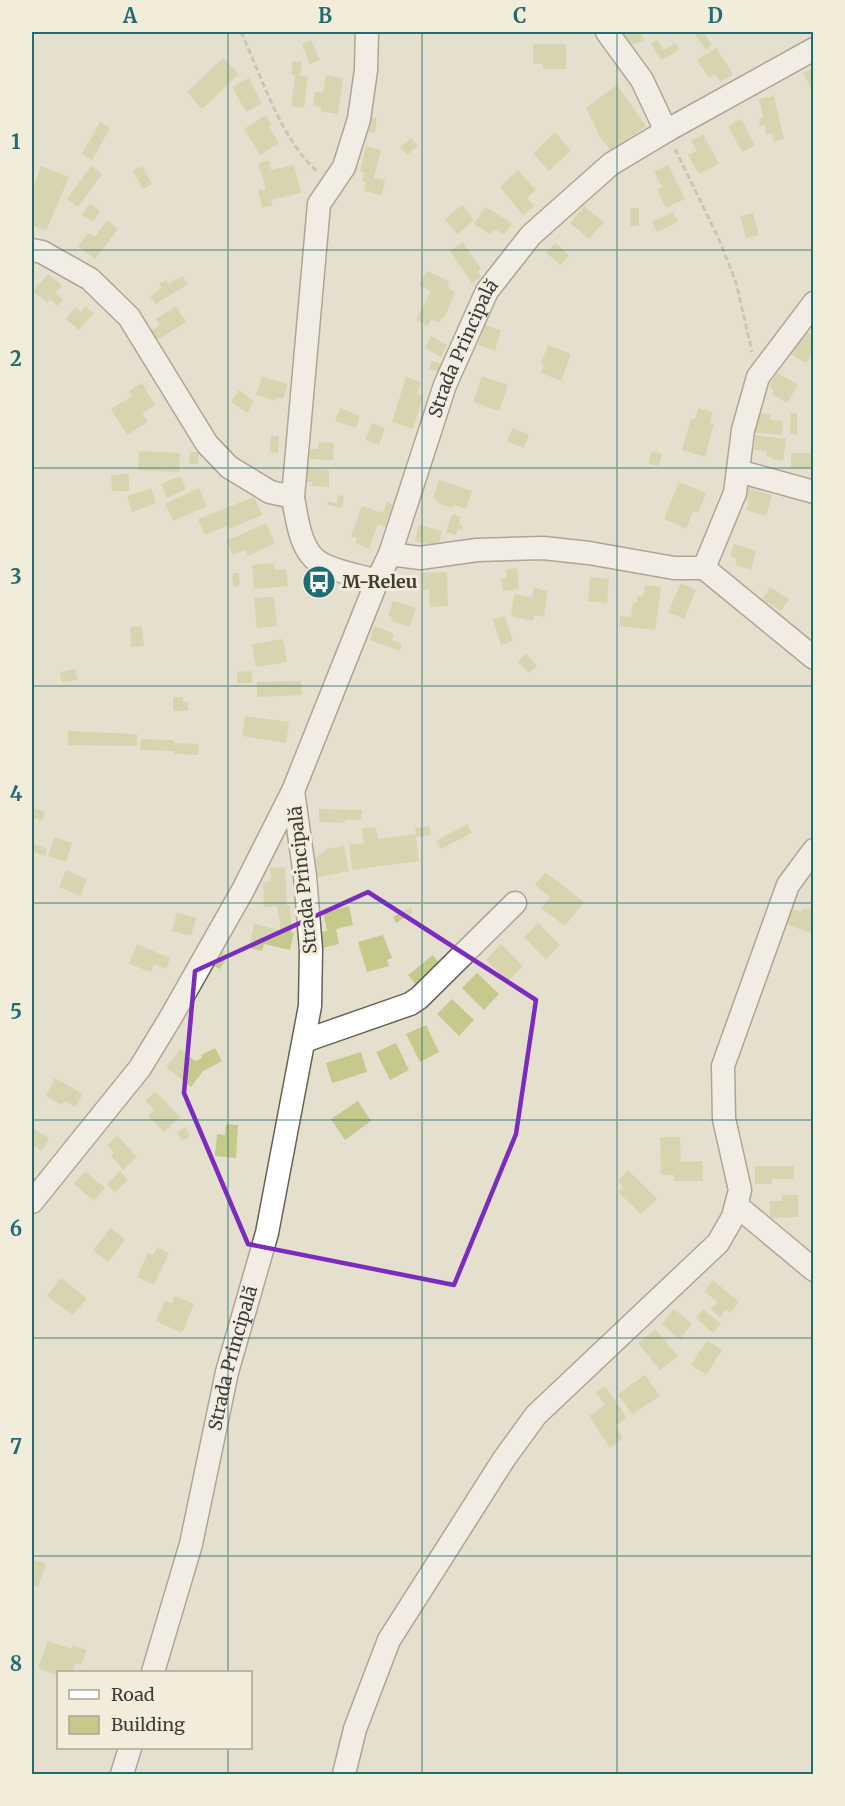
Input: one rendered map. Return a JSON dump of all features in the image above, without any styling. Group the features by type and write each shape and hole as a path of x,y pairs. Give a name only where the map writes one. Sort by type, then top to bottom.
{"street":[{"path":"367,32 366,70 359,119 344,167 320,204 293,497 297,522 306,547 314,557 322,564 377,581"},
{"path":"607,32 642,80 666,131"},
{"name":"Strada Principală","path":"32,1203 140,1068 237,900 293,791 377,581 390,554 445,385 487,291 531,235 611,164 813,49"},
{"path":"32,250 42,252 90,279 129,317 207,444 229,467 270,492 293,497"},
{"path":"704,568 735,493 743,430 758,377 813,303"},
{"path":"738,471 813,492"},
{"path":"390,554 420,558 477,550 543,548 589,553 674,568 704,568 813,658"},
{"name":"Strada Principală","path":"153,1671 191,1544 226,1372 267,1233 310,1006 311,950 305,876 293,791"},
{"path":"344,1774 355,1729 389,1640 504,1459 536,1414 718,1243 733,1217 740,1190 724,1119 723,1066 788,885 813,850"},
{"path":"304,1041 410,1004 419,998 515,903"},
{"path":"736,1205 813,1270"},
{"path":"122,1774 130,1749"}],"path":[{"path":"241,32 286,131 306,161 332,184"},
{"path":"666,131 718,237 736,282 758,377"}],"highlighted area":[{"path":"368,892 536,1000 516,1134 454,1285 248,1244 184,1093 195,971"}],"building":[{"path":"616,32 641,32 644,41 621,48"},
{"path":"693,32 703,32 712,45 706,50"},
{"path":"311,40 320,60 310,64 302,44"},
{"path":"658,40 663,50 676,43 679,50 661,60 651,43"},
{"path":"533,44 566,44 566,69 543,69 543,64 533,64"},
{"path":"716,48 733,74 720,82 715,74 709,78 697,60"},
{"path":"223,58 239,74 202,109 187,92"},
{"path":"293,61 302,62 300,76 308,77 304,108 291,106 295,75 291,75"},
{"path":"814,68 814,94 803,73"},
{"path":"326,75 343,78 338,114 321,111 321,107 313,106 315,91 323,93"},
{"path":"249,78 262,103 246,112 232,87"},
{"path":"617,85 646,126 611,151 600,137 586,108"},
{"path":"774,96 784,139 774,142 772,133 766,135 765,125 760,126 759,118 763,117 759,99"},
{"path":"266,115 272,125 269,127 279,143 260,155 244,129"},
{"path":"362,116 377,118 375,133 360,131"},
{"path":"741,119 755,145 742,152 728,126"},
{"path":"100,122 110,128 92,160 82,154"},
{"path":"555,132 571,150 549,171 533,153"},
{"path":"703,134 719,164 699,174 688,155 697,151 691,141"},
{"path":"411,138 418,146 407,155 400,147"},
{"path":"366,146 381,150 374,178 385,180 382,195 364,191 366,182 362,181 364,172 360,171"},
{"path":"269,160 271,170 294,165 301,193 271,200 273,205 262,208 258,190 266,189 258,163"},
{"path":"668,165 685,199 666,208 657,189 662,187 654,172"},
{"path":"41,166 69,177 46,231 32,225 32,190"},
{"path":"91,166 102,174 78,207 67,199"},
{"path":"142,166 152,184 143,189 133,171"},
{"path":"518,170 536,190 527,198 534,206 523,215 500,187"},
{"path":"90,203 100,211 93,222 82,215"},
{"path":"462,205 474,220 457,234 445,219"},
{"path":"584,206 604,222 589,239 570,223"},
{"path":"485,207 512,223 504,235 494,229 490,234 474,224"},
{"path":"630,208 639,208 639,226 630,226"},
{"path":"673,212 678,222 657,232 652,222"},
{"path":"753,213 759,235 746,238 740,216"},
{"path":"107,220 118,229 95,259 78,246 88,233 95,237"},
{"path":"463,242 481,269 478,271 481,277 472,283 450,251"},
{"path":"555,243 569,255 561,265 546,253"},
{"path":"427,271 450,282 447,287 455,292 444,319 442,317 439,323 431,319 428,326 416,320 431,291 419,285"},
{"path":"48,274 62,285 55,293 63,299 57,306 50,299 47,303 33,291"},
{"path":"183,276 188,284 156,304 150,296 162,288 159,284 166,280 168,284"},
{"path":"85,306 94,313 79,330 66,319 75,307 81,312"},
{"path":"176,306 186,322 156,341 150,331 160,325 156,319"},
{"path":"485,325 501,330 495,351 478,345"},
{"path":"801,329 814,336 814,351 806,363 787,352"},
{"path":"431,336 447,345 441,357 425,348"},
{"path":"548,345 571,354 561,381 541,373 544,365 541,364"},
{"path":"432,361 442,364 440,372 429,369"},
{"path":"777,373 798,385 787,403 772,394 774,390 769,387"},
{"path":"482,376 508,385 499,411 473,402"},
{"path":"262,377 288,384 283,399 277,397 276,401 256,395"},
{"path":"406,377 421,382 417,394 423,396 413,429 392,422"},
{"path":"142,383 155,405 142,413 148,422 127,435 111,409 132,396 129,391"},
{"path":"239,390 254,401 247,413 231,402"},
{"path":"340,408 360,416 356,428 335,421"},
{"path":"698,408 713,412 710,423 714,424 705,457 682,450 691,418 695,419"},
{"path":"755,413 771,414 770,420 783,421 782,435 753,432"},
{"path":"791,413 797,413 797,435 790,434"},
{"path":"372,423 385,428 379,445 365,440"},
{"path":"513,428 529,435 524,448 507,441"},
{"path":"755,435 786,439 783,461 766,456 767,451 754,450"},
{"path":"271,436 279,436 278,453 270,452"},
{"path":"319,442 334,443 333,460 309,459 309,449 318,449"},
{"path":"139,451 180,453 179,472 138,470"},
{"path":"652,451 662,454 659,466 648,463"},
{"path":"190,452 199,452 198,464 189,464"},
{"path":"791,453 811,453 811,468 791,468"},
{"path":"305,468 329,470 329,487 311,486 312,482 305,482"},
{"path":"129,474 129,491 112,491 111,475"},
{"path":"180,476 186,489 167,498 161,484"},
{"path":"439,480 472,491 466,509 437,503 437,500 433,498"},
{"path":"679,482 706,493 698,513 693,511 686,529 664,519"},
{"path":"151,488 156,503 132,512 127,496"},
{"path":"199,488 207,506 173,521 165,504"},
{"path":"748,488 772,495 766,516 746,510 749,501 744,499"},
{"path":"338,495 344,496 342,508 327,505 328,501 337,503"},
{"path":"254,497 262,515 229,529 228,525 205,535 198,519"},
{"path":"387,502 393,505 385,527 378,524 369,549 355,543 357,538 351,536 362,506 383,513"},
{"path":"452,514 461,517 459,524 463,526 461,530 458,528 456,535 446,532"},
{"path":"266,523 275,543 248,556 246,550 233,555 226,541"},
{"path":"419,525 442,531 438,547 415,541"},
{"path":"734,544 756,551 751,570 735,565 737,558 730,556"},
{"path":"274,563 275,570 286,569 288,586 254,589 252,565"},
{"path":"517,568 519,589 503,591 501,579 507,578 506,570"},
{"path":"447,572 448,606 430,607 429,589 423,590 422,573"},
{"path":"232,573 239,573 240,586 233,587"},
{"path":"590,577 609,579 607,603 588,601"},
{"path":"681,583 696,590 684,619 668,612"},
{"path":"645,585 661,587 655,630 619,626 620,616 631,617 633,602 637,602 637,596 643,597"},
{"path":"770,587 789,599 781,611 762,599"},
{"path":"534,588 547,591 544,617 535,615 533,621 511,616 514,594 532,597"},
{"path":"274,597 277,626 257,628 254,598"},
{"path":"393,601 416,608 410,627 391,621 392,617 388,616"},
{"path":"505,616 513,641 501,645 493,619"},
{"path":"142,626 144,646 131,647 130,627"},
{"path":"374,626 394,634 392,640 402,644 400,651 370,640"},
{"path":"283,639 287,662 256,667 252,644"},
{"path":"526,654 537,666 529,673 518,662"},
{"path":"75,669 78,680 62,682 60,672"},
{"path":"252,671 252,683 237,683 237,672"},
{"path":"301,681 302,695 257,697 257,682"},
{"path":"173,697 183,697 183,702 188,702 188,711 173,711"},
{"path":"245,716 289,722 286,743 242,736"},
{"path":"68,731 137,734 137,746 68,745"},
{"path":"141,739 174,740 174,743 199,744 198,755 174,754 174,751 140,750"},
{"path":"32,807 45,812 42,821 32,817"},
{"path":"319,809 362,810 361,820 345,820 345,823 319,822"},
{"path":"467,824 472,833 441,849 436,841"},
{"path":"430,826 431,835 416,837 419,861 352,870 349,845 364,843 362,829 376,827 378,839 416,834 415,828"},
{"path":"54,837 72,843 66,862 48,856"},
{"path":"32,843 47,849 45,856 32,851"},
{"path":"344,846 349,871 315,878 312,860 327,849"},
{"path":"285,867 287,906 290,906 292,933 294,933 290,950 264,944 262,951 249,948 254,924 281,930 277,906 264,907 263,882 271,881 270,868"},
{"path":"66,870 87,879 80,896 59,887"},
{"path":"545,872 584,902 565,926 541,908 550,897 535,885"},
{"path":"349,906 353,925 336,929 339,944 318,949 315,933 327,931 323,912"},
{"path":"411,907 413,912 396,923 393,917"},
{"path":"810,907 814,909 814,934 785,924 790,908 802,912 803,908 809,910"},
{"path":"177,912 196,918 191,936 172,931"},
{"path":"538,923 560,945 546,960 524,937"},
{"path":"383,935 392,958 387,960 389,966 367,972 358,942"},
{"path":"137,944 170,958 166,969 154,964 151,972 129,964"},
{"path":"501,944 523,966 508,981 486,960"},
{"path":"219,949 228,955 220,969 210,964"},
{"path":"433,955 442,967 418,987 408,975"},
{"path":"477,973 499,994 484,1010 462,988"},
{"path":"452,999 474,1020 459,1036 437,1014"},
{"path":"426,1025 439,1052 420,1062 406,1034"},
{"path":"396,1043 409,1070 390,1080 376,1052"},
{"path":"215,1048 222,1061 203,1071 191,1087 166,1067 180,1049 195,1061"},
{"path":"361,1052 367,1072 332,1083 326,1063"},
{"path":"55,1078 83,1094 75,1107 64,1101 62,1105 46,1096"},
{"path":"155,1091 180,1117 164,1132 148,1116 154,1110 145,1101"},
{"path":"358,1101 371,1121 345,1140 331,1119"},
{"path":"226,1124 238,1125 236,1158 215,1156 217,1134 225,1135"},
{"path":"186,1127 190,1136 182,1141 177,1132"},
{"path":"32,1128 49,1138 42,1151 32,1145"},
{"path":"117,1135 137,1157 123,1170 111,1156 114,1153 107,1145"},
{"path":"660,1137 680,1137 681,1162 702,1161 703,1181 674,1181 674,1175 661,1175"},
{"path":"755,1166 794,1166 794,1179 772,1179 772,1184 755,1184"},
{"path":"628,1170 657,1199 641,1214 618,1192 623,1186 618,1181"},
{"path":"85,1171 105,1188 94,1201 74,1184"},
{"path":"120,1171 128,1180 115,1193 107,1184"},
{"path":"782,1195 798,1195 798,1217 770,1218 770,1201 782,1201"},
{"path":"111,1228 125,1240 108,1262 93,1250"},
{"path":"157,1247 169,1253 154,1285 137,1277 148,1253 153,1255"},
{"path":"61,1278 87,1298 73,1315 47,1296"},
{"path":"713,1280 739,1302 730,1313 726,1309 720,1317 711,1309 717,1302 704,1291"},
{"path":"175,1296 194,1304 182,1333 156,1321 165,1301 172,1303"},
{"path":"674,1309 692,1324 680,1339 662,1324"},
{"path":"703,1309 721,1324 713,1333 696,1318"},
{"path":"655,1329 678,1356 660,1370 638,1343"},
{"path":"707,1340 722,1350 706,1375 691,1365"},
{"path":"645,1375 660,1396 632,1414 618,1394"},
{"path":"605,1386 627,1418 615,1426 623,1438 610,1448 589,1416 605,1405 596,1392"},
{"path":"32,1559 46,1564 38,1587 32,1584"},
{"path":"48,1641 72,1649 73,1645 87,1650 81,1665 76,1663 72,1671 57,1671 57,1676 38,1668"}],"place":[{"name":"M-Releu","path":"319,582"}]}
